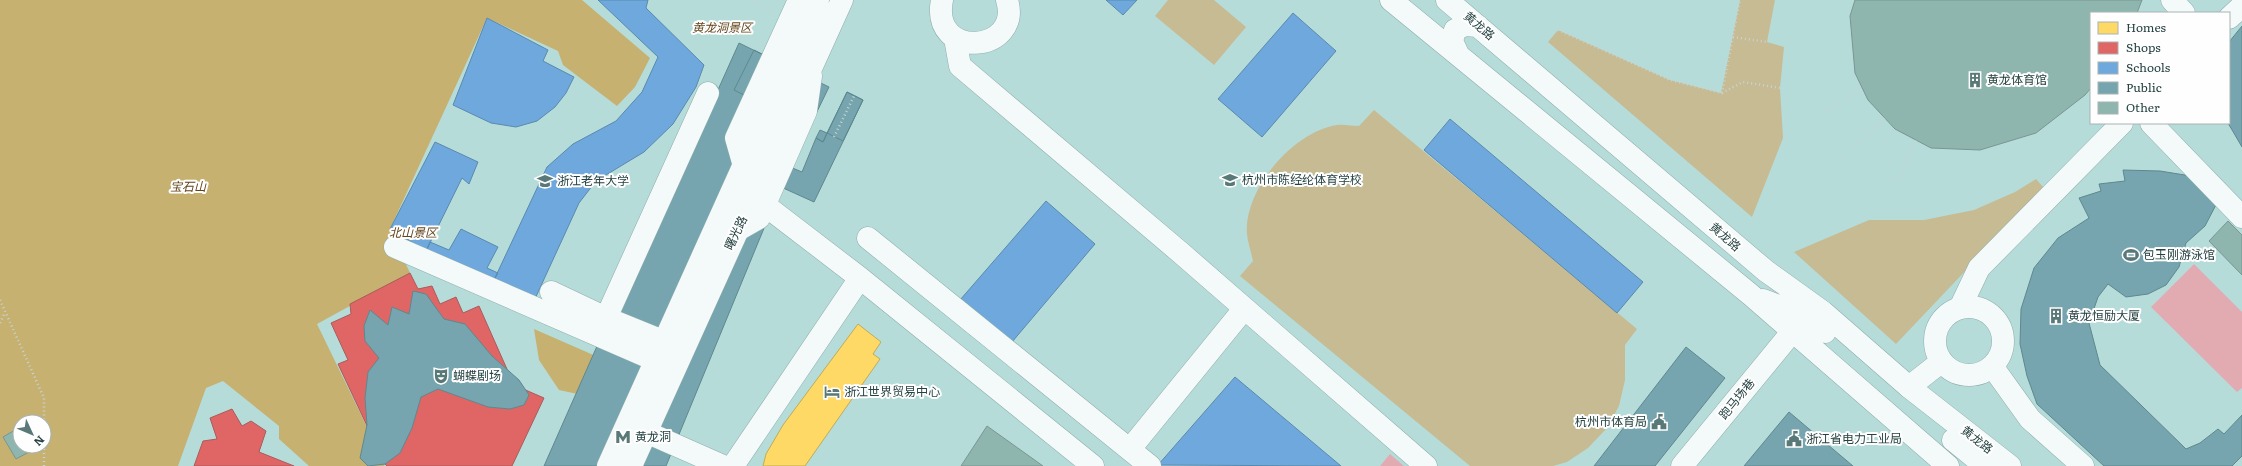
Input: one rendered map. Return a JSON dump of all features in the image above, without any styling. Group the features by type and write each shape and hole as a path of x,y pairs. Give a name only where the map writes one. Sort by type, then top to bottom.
{"main road":[{"path":"744,166 736,138 799,0"},
{"name":"曙光路","path":"608,466 818,0"},
{"name":"曙光路","path":"631,466 738,230 759,201 812,66 842,0"},
{"path":"942,0 940,9 942,20 947,30 955,38 965,43 976,44 988,42 997,36 1004,27 1008,16 1007,0"},
{"path":"1391,0 1751,295 1948,466"},
{"name":"黄龙路","path":"1447,0 1766,271 1823,312 1909,388 2010,466"},
{"path":"2172,0 2183,12"},
{"path":"2230,17 2242,6"},
{"path":"1458,54 1452,41 1455,30 1465,25 1478,26"},
{"path":"955,38 960,66 1181,253 1426,466"},
{"path":"606,318 708,93"},
{"path":"1960,308 1979,268 2121,124"},
{"path":"2152,124 2242,217"},
{"path":"759,201 860,278 1093,466"},
{"path":"868,238 1150,466"},
{"path":"395,247 661,351"},
{"path":"733,466 860,278"},
{"path":"551,292 606,318 661,351"},
{"path":"1751,295 1809,318 1985,466"},
{"path":"1971,307 1982,309 1991,315 1998,324 2002,335 2002,346 1999,357 1992,366 1982,373 1965,375 1949,370 1941,362 1936,352 1934,341 1936,330 1942,320 1950,313 1960,308 1971,307"},
{"path":"1130,449 1244,309"},
{"name":"跑马场巷","path":"1682,466 1792,332"},
{"path":"1909,388 1941,362"},
{"path":"1992,366 2030,419 2083,466"},
{"path":"646,432 722,466"}],"path":[{"path":"753,0 776,16 778,10"},
{"path":"1722,93 1740,0"},
{"path":"1558,30 1670,80 1722,93 1743,82 1780,88"},
{"path":"1733,37 1767,42"},
{"path":"1825,111 1863,89"},
{"path":"834,137 854,96"},
{"path":"1855,147 1885,118"},
{"path":"1899,178 1916,140"},
{"path":"0,300 44,398 44,414"},
{"path":"0,323 5,311"},
{"path":"44,454 44,466"}],"shaded area":[{"path":"1168,0 1214,0 1246,27 1214,65 1155,16"},
{"path":"1740,0 1775,0 1767,42 1784,47 1780,88 1783,138 1752,217 1548,42 1558,30 1670,80 1721,93"},
{"path":"1374,110 1637,329 1625,345 1625,380 1619,406 1607,428 1588,448 1567,462 1553,466 1470,466 1240,276 1253,261 1247,234 1248,217 1253,199 1262,182 1274,165 1304,138 1321,130 1337,125 1359,126"},
{"path":"2036,179 2044,188 1896,344 1794,252 1869,220 1924,220 1974,210 2015,192"},
{"path":"2194,264 2242,312 2242,388 2237,392 2151,307"},
{"path":"1390,454 1404,466 1380,466"}],"green space":[{"name":"宝石山","path":"0,0 582,0 650,58 635,87 617,106 563,65 558,51 487,18 390,229 410,273 317,324 385,464 384,466 309,466 279,439 279,426 223,381 206,388 178,466 0,466"},
{"path":"534,329 598,357 582,395 559,390 539,360"}],"building: Homes":[{"name":"浙江世界贸易中心","path":"858,324 881,342 873,354 880,359 805,466 763,466 766,454 783,425"}],"building: Shops":[{"path":"410,273 418,289 432,286 440,304 456,297 463,313 479,306 514,385 544,398 512,466 387,466 385,464 338,364 348,360 331,323 351,314 350,304"},
{"path":"232,409 242,426 251,421 266,431 259,452 294,466 194,466 203,441 217,439 210,418"}],"building: Schools":[{"path":"598,0 648,0 646,8 704,65 696,87 673,124 644,152 596,181 579,203 534,301 493,282 547,167 573,144 616,121 642,92 658,57"},
{"path":"1106,0 1137,0 1123,15"},
{"path":"1293,13 1336,51 1262,137 1218,99"},
{"path":"487,18 548,50 543,61 574,77 566,93 555,107 537,121 516,127 491,123 453,105"},
{"path":"1450,119 1643,282 1617,313 1424,150"},
{"path":"435,142 478,162 469,184 462,178 426,251 390,229"},
{"path":"1046,201 1095,244 1012,342 960,300"},
{"path":"461,229 498,247 487,268 498,273 493,282 426,251 430,242 449,250"},
{"path":"1235,377 1341,466 1158,465"}],"building: Public":[{"path":"2242,26 2242,147 2229,124 2230,124 2230,41"},
{"name":"黄龙洞","path":"739,43 829,87 790,167 802,172 816,138 823,142 847,92 863,100 814,202 781,187 666,466 544,466 613,310 634,277"},
{"path":"754,50 764,55 744,95 734,90"},
{"path":"847,92 863,100 843,141 827,133"},
{"path":"820,130 827,133 823,142 816,138"},
{"name":"黄龙恒励大厦","path":"2123,170 2160,171 2191,176 2219,199 2205,226 2186,243 2179,267 2166,285 2148,294 2126,297 2108,284 2098,297 2089,323 2100,365 2186,449 2200,443 2218,429 2224,434 2242,415 2242,456 2232,466 2104,466 2037,404 2027,376 2020,344 2021,309 2034,268 2058,238 2089,218 2079,198 2101,191 2099,184 2125,181"},
{"name":"蝴蝶剧场","path":"413,291 426,294 444,319 465,324 492,356 519,380 529,395 524,405 510,409 488,407 438,389 421,397 412,428 400,453 385,464 368,466 360,458 367,425 365,398 368,372 379,358 365,341 364,326 370,310 388,325 392,307 409,314"},
{"name":"杭州市体育局","path":"1686,347 1725,378 1655,466 1594,466"},
{"name":"浙江省电力工业局","path":"1789,412 1853,466 1744,466"}],"building: Other":[{"name":"黄龙体育馆","path":"1855,0 2142,0 2137,12 2090,12 2090,89 2085,95 2036,133 1980,150 1931,148 1895,129 1868,100 1855,73 1850,16"},
{"path":"2228,221 2242,235 2242,275 2209,241"},
{"path":"987,426 1043,466 961,466"},
{"path":"12,432 12,452 3,437"},
{"path":"13,454 25,454 16,459"}],"place":[{"name":"黄龙体育馆","path":"1975,80"},
{"name":"杭州市陈经纶体育学校","path":"1230,180"},
{"name":"浙江老年大学","path":"545,181"},
{"name":"包玉刚游泳馆","path":"2131,255"},
{"name":"黄龙恒励大厦","path":"2056,316"},
{"name":"蝴蝶剧场","path":"441,376"},
{"name":"浙江世界贸易中心","path":"832,392"},
{"name":"杭州市体育局","path":"1659,422"},
{"name":"黄龙洞","path":"623,437"},
{"name":"浙江省电力工业局","path":"1794,439"}],"park label":[{"name":"黄龙洞景区","path":"722,28"},
{"name":"北山景区","path":"413,233"}]}
